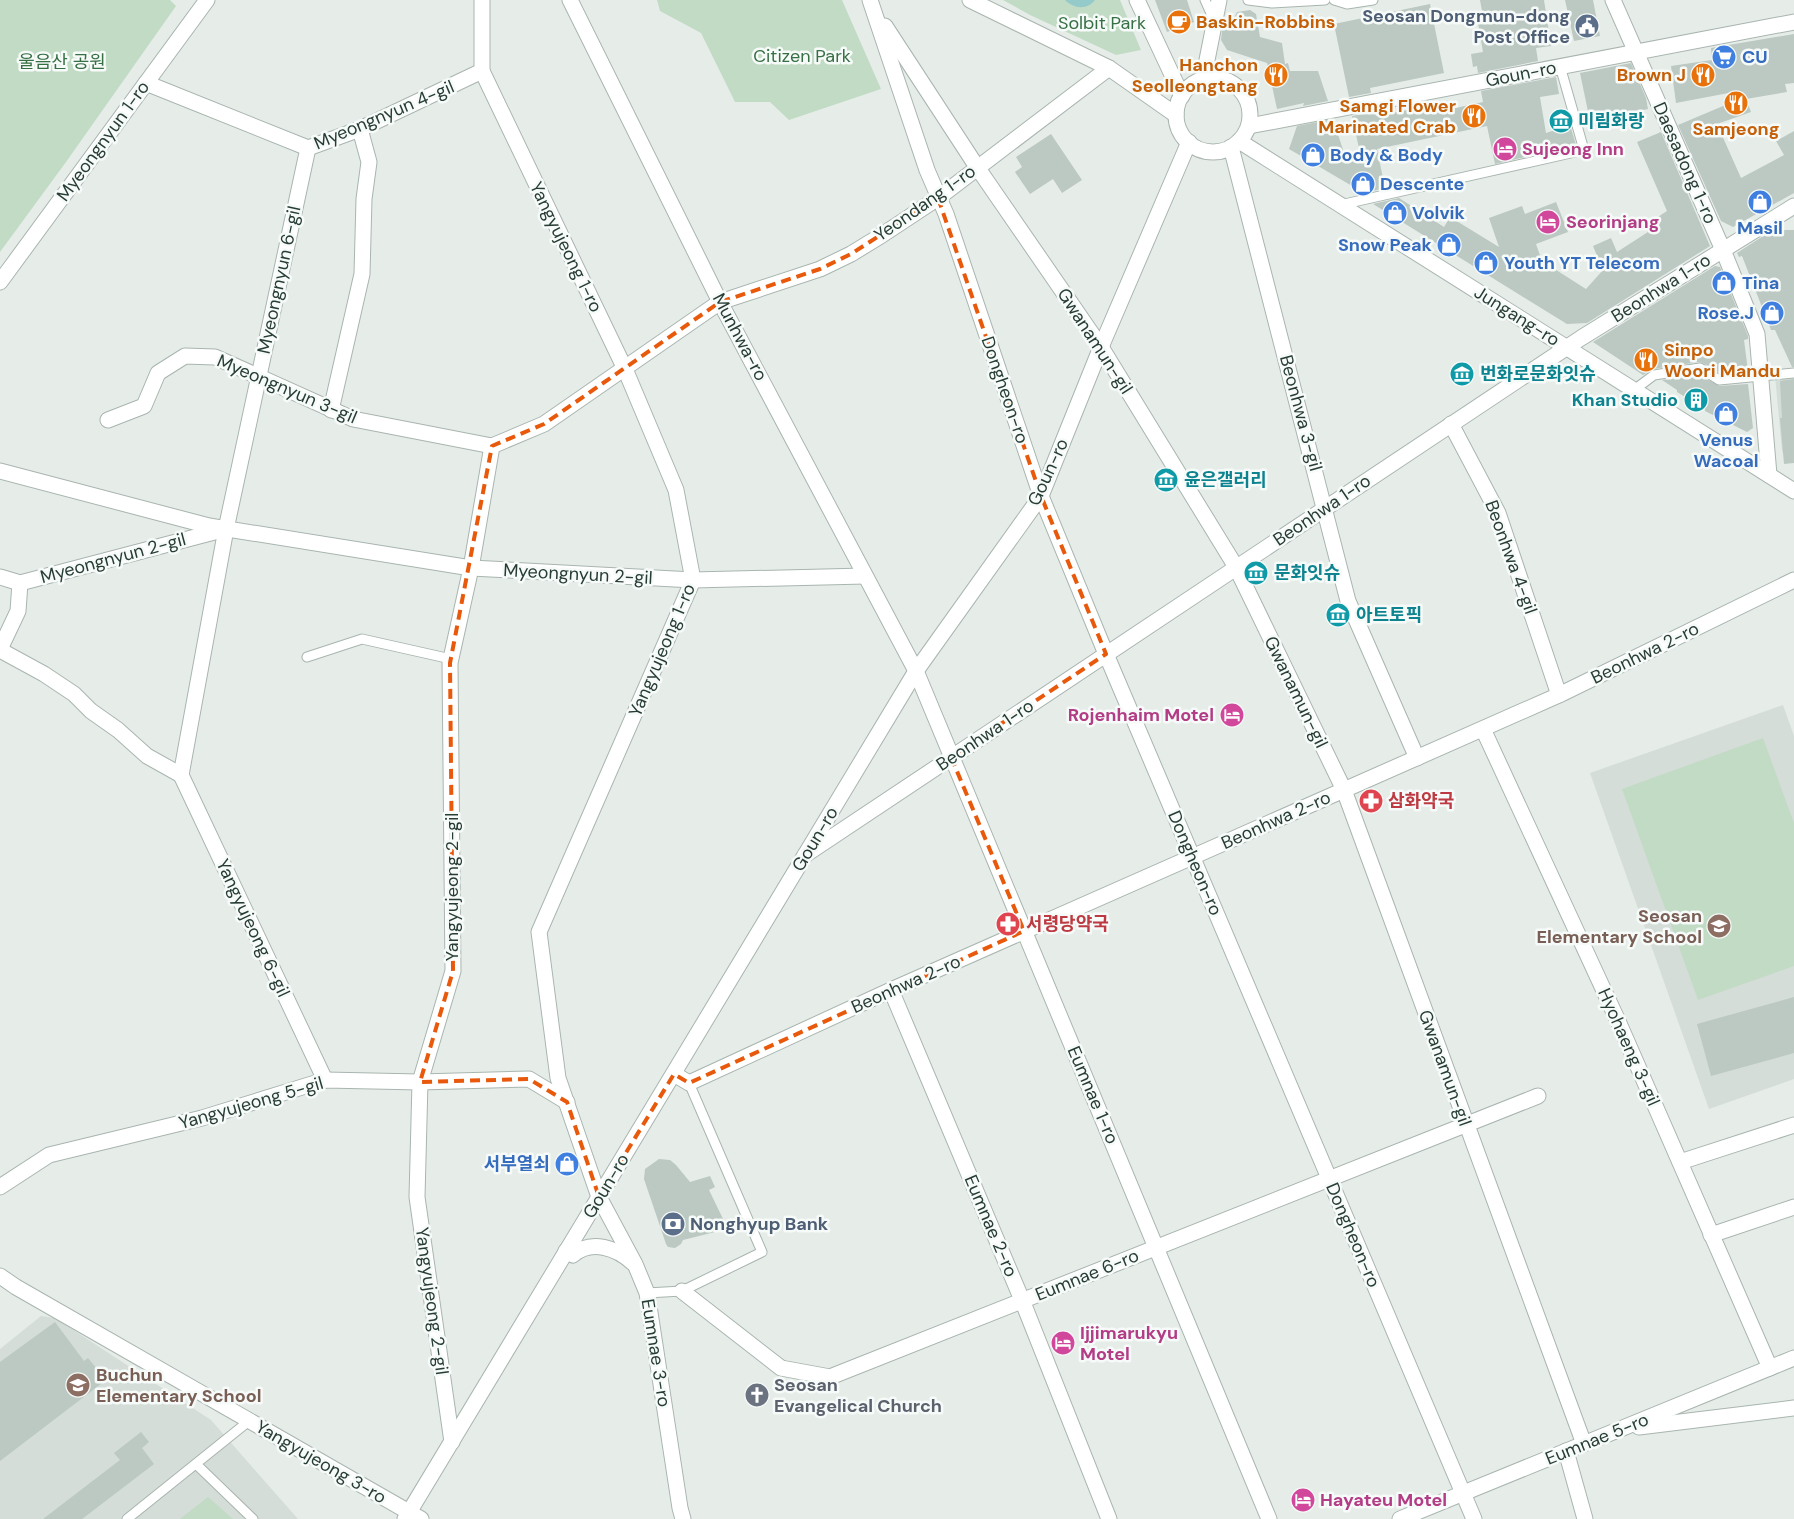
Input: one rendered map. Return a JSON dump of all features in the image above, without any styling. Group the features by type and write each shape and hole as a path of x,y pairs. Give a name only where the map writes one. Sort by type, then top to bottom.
{"street":[{"name":"Myeongnyun 1-ro","path":"0,282 207,0"},
{"name":"Yangyujeong 1-ro","path":"482,0 482,71 625,369 676,490 693,580 539,932 558,1078 600,1197"},
{"name":"Munhwa-ro","path":"570,0 720,302 916,671"},
{"path":"970,0 1109,68 1176,116"},
{"path":"1137,0 1182,96"},
{"path":"1204,80 1219,0"},
{"name":"Daesadong 1-ro","path":"1613,0 1723,250 1757,334 1769,476"},
{"name":"Gwanamun-gil","path":"872,4 977,167 1101,347 1236,567 1344,790 1584,1444"},
{"name":"Gwanamun-gil","path":"872,4 938,198"},
{"name":"Goun-ro","path":"1248,126 1794,22"},
{"name":"Yeondang 1-ro","path":"720,302 820,269 851,254 938,198 1109,68"},
{"name":"Myeongnyun 4-gil","path":"146,83 308,148 360,129 482,71"},
{"path":"1214,78 1224,80 1238,88 1248,102 1250,112 1248,126 1235,144 1224,150 1209,151 1198,148 1189,142 1180,130 1176,116 1182,96 1191,86 1204,80 1214,78"},
{"path":"331,410 362,274 364,199 369,162 360,129"},
{"name":"Goun-ro","path":"412,1517 452,1442 916,671 1041,496 1101,347 1189,142"},
{"name":"Jungang-ro","path":"1235,144 1340,205 1794,491"},
{"name":"Beonhwa 3-gil","path":"1235,144 1348,601 1417,758"},
{"name":"Myeongnyun 6-gil","path":"226,529 308,148"},
{"name":"Dongheon-ro","path":"938,198 946,214 1041,496 1106,654 1474,1519"},
{"name":"Beonhwa 1-ro","path":"806,855 1451,424 1567,348 1794,206"},
{"path":"1773,219 1794,219"},
{"path":"471,568 492,446 544,424 720,302"},
{"name":"Myeongnyun 3-gil","path":"108,420 144,406 158,373 185,356 215,358 353,419 492,446"},
{"name":"Beonhwa 4-gil","path":"1451,424 1498,513 1559,696"},
{"name":"Myeongnyun 2-gil","path":"0,471 209,526 471,568 693,580 865,576"},
{"path":"20,583 18,611 0,649 44,674 74,694 91,711 118,730 148,756 181,775 226,529"},
{"name":"Myeongnyun 2-gil","path":"0,577 20,583 226,529"},
{"name":"Yangyujeong 2-gil","path":"452,1442 417,1197 420,1082 453,971 452,659 471,568"},
{"name":"Beonhwa 2-ro","path":"689,1083 1024,931 1559,696 1794,580"},
{"name":"Eumnae 1-ro","path":"916,671 1269,1519"},
{"name":"Hyohaeng 3-gil","path":"1484,729 1614,1012 1770,1368"},
{"name":"Yangyujeong 6-gil","path":"181,775 325,1080"},
{"name":"Eumnae 2-ro","path":"892,990 1022,1300 1109,1519"},
{"path":"674,1074 689,1083"},
{"name":"Yangyujeong 5-gil","path":"0,1186 49,1155 202,1118 325,1080 420,1082 529,1079 568,1102"},
{"name":"Eumnae 6-ro","path":"682,1291 781,1368 830,1376 1538,1096"},
{"path":"1680,1162 1794,1125"},
{"name":"Eumnae 3-ro","path":"600,1197 637,1267 647,1292 683,1519"},
{"path":"1711,1235 1794,1207"},
{"path":"566,1252 573,1255 585,1248 611,1249 623,1255 637,1267"},
{"name":"Yangyujeong 3-ro","path":"0,1276 412,1517"},
{"name":"Eumnae 5-ro","path":"1400,1519 1794,1358"},
{"path":"1618,1430 1794,1408"},
{"path":"1566,1452 1585,1519"}],"lane":[{"path":"1205,0 1215,21"},
{"path":"1248,0 1272,3 1325,0"},
{"path":"1334,0 1347,4 1373,0"},
{"path":"1340,205 1584,150 1560,66"},
{"path":"1634,390 1654,375 1700,368 1720,380 1794,373"},
{"path":"307,657 362,639 452,659"},
{"path":"647,1292 682,1291 762,1252 689,1083"},
{"path":"127,1519 249,1421"},
{"path":"196,1464 253,1519"}],"highlighted area":[{"path":"938,198 1041,496 1106,654 951,757 1024,931 689,1083 674,1074 599,1197 567,1102 529,1079 420,1082 453,971 450,663 492,446 544,424 720,302 820,269 851,254"}],"shaded area":[{"path":"1794,374 1794,461 1784,455 1782,450 1775,376"},
{"name":"Seosan Elementary School","path":"1783,705 1794,736 1794,1079 1709,1109 1590,773"},
{"name":"Buchun Elementary School","path":"41,1316 55,1318 211,1420 298,1519 0,1519 0,1349"}],"green space":[{"name":"울음산 공원","path":"0,0 170,0 176,6 0,252"},
{"name":"Citizen Park","path":"657,0 842,0 881,89 789,120 770,102 735,102 701,33 660,11"},
{"name":"Solbit Park","path":"1003,0 1120,0 1141,50 1116,55 1030,15"},
{"path":"1763,738 1794,823 1794,966 1698,1000 1622,789"},
{"path":"208,1497 233,1519 180,1519"}],"water":[{"path":"1065,0 1095,0 1084,7 1076,7"}],"building":[{"path":"1155,0 1187,0 1194,22 1167,32"},
{"path":"1480,0 1544,0 1551,46 1536,48 1538,61 1478,73 1477,66 1473,67 1471,54 1483,52 1478,23 1484,22"},
{"path":"1565,0 1593,0 1600,36 1574,41"},
{"path":"1430,4 1444,73 1370,88 1371,93 1349,97 1334,24"},
{"path":"1250,10 1256,14 1260,37 1282,43 1285,64 1288,63 1290,71 1318,71 1328,101 1303,106 1304,103 1277,109 1267,63 1227,50 1221,40 1222,31 1229,18 1235,16 1237,12"},
{"path":"1794,34 1794,83 1785,84 1787,92 1746,99 1751,112 1717,124 1741,178 1784,155 1776,141 1794,131 1794,193 1733,227 1721,221 1678,125 1742,98 1739,91 1676,103 1671,66 1712,60 1711,48"},
{"path":"1631,63 1646,98 1648,109 1590,121 1580,73"},
{"path":"1556,77 1559,94 1540,97 1546,133 1570,125 1576,145 1495,164 1487,126 1377,149 1385,188 1364,193 1289,149 1297,126 1333,119 1345,156 1360,153 1352,116 1375,112 1376,116 1450,102 1451,109 1483,102 1481,91"},
{"path":"1661,132 1710,246 1587,323 1567,324 1373,204 1399,198 1444,227 1450,217 1499,247 1489,218 1522,206 1525,214 1556,202 1568,232 1536,244 1542,261 1586,289 1603,270 1593,246 1611,238 1617,252 1648,232 1644,226 1667,211 1637,142"},
{"path":"1051,134 1082,180 1062,193 1053,179 1030,194 1015,172 1022,167 1016,157"},
{"path":"1777,227 1784,227 1784,230 1794,230 1794,367 1792,367 1775,330 1771,330 1742,256 1739,257 1737,253"},
{"path":"1715,266 1720,267 1748,336 1748,339 1744,340 1748,371 1721,374 1699,362 1653,369 1643,375 1593,342"},
{"path":"1699,375 1719,386 1748,384 1753,428 1747,432 1705,411 1705,409 1677,392 1677,390 1662,380"},
{"path":"1794,379 1794,463 1784,464 1780,418 1782,418 1780,381"},
{"path":"1794,997 1794,1053 1711,1076 1697,1024"},
{"path":"659,1159 670,1160 690,1182 710,1176 715,1187 709,1190 725,1223 719,1231 683,1240 675,1248 668,1247 644,1179 645,1169"},
{"path":"55,1322 84,1361 88,1358 106,1380 0,1461 0,1362"},
{"path":"141,1432 149,1442 142,1448 154,1464 82,1519 43,1519 120,1460 114,1453"}],"place":[{"name":"Baskin-Robbins","path":"1179,22"},
{"name":"Seosan Dongmun-dong Post Office","path":"1587,26"},
{"name":"CU","path":"1724,57"},
{"name":"Hanchon Seolleongtang","path":"1276,75"},
{"name":"Brown J","path":"1703,75"},
{"name":"Samjeong","path":"1736,103"},
{"name":"Samgi Flower Marinated Crab","path":"1474,116"},
{"name":"미림화랑","path":"1561,121"},
{"name":"Sujeong Inn","path":"1505,149"},
{"name":"Body & Body","path":"1313,155"},
{"name":"Descente","path":"1363,184"},
{"name":"Masil","path":"1760,202"},
{"name":"Volvik","path":"1395,213"},
{"name":"Seorinjang","path":"1548,222"},
{"name":"Snow Peak","path":"1449,245"},
{"name":"Youth YT Telecom","path":"1486,263"},
{"name":"Tina","path":"1724,283"},
{"name":"Rose.J","path":"1772,313"},
{"name":"Sinpo Woori Mandu","path":"1646,360"},
{"name":"번화로문화잇슈","path":"1462,374"},
{"name":"Khan Studio","path":"1696,400"},
{"name":"Venus Wacoal","path":"1726,414"},
{"name":"윤은갤러리","path":"1166,480"},
{"name":"문화잇슈","path":"1256,573"},
{"name":"아트토픽","path":"1338,615"},
{"name":"Rojenhaim Motel","path":"1232,715"},
{"name":"삼화약국","path":"1371,801"},
{"name":"서령당약국","path":"1008,924"},
{"name":"Seosan Elementary School","path":"1719,926"},
{"name":"서부열쇠","path":"567,1164"},
{"name":"Nonghyup Bank","path":"673,1224"},
{"name":"Ijjimarukyu Motel","path":"1063,1343"},
{"name":"Buchun Elementary School","path":"78,1385"},
{"name":"Seosan Evangelical Church","path":"757,1395"},
{"name":"Hayateu Motel","path":"1303,1500"}]}
